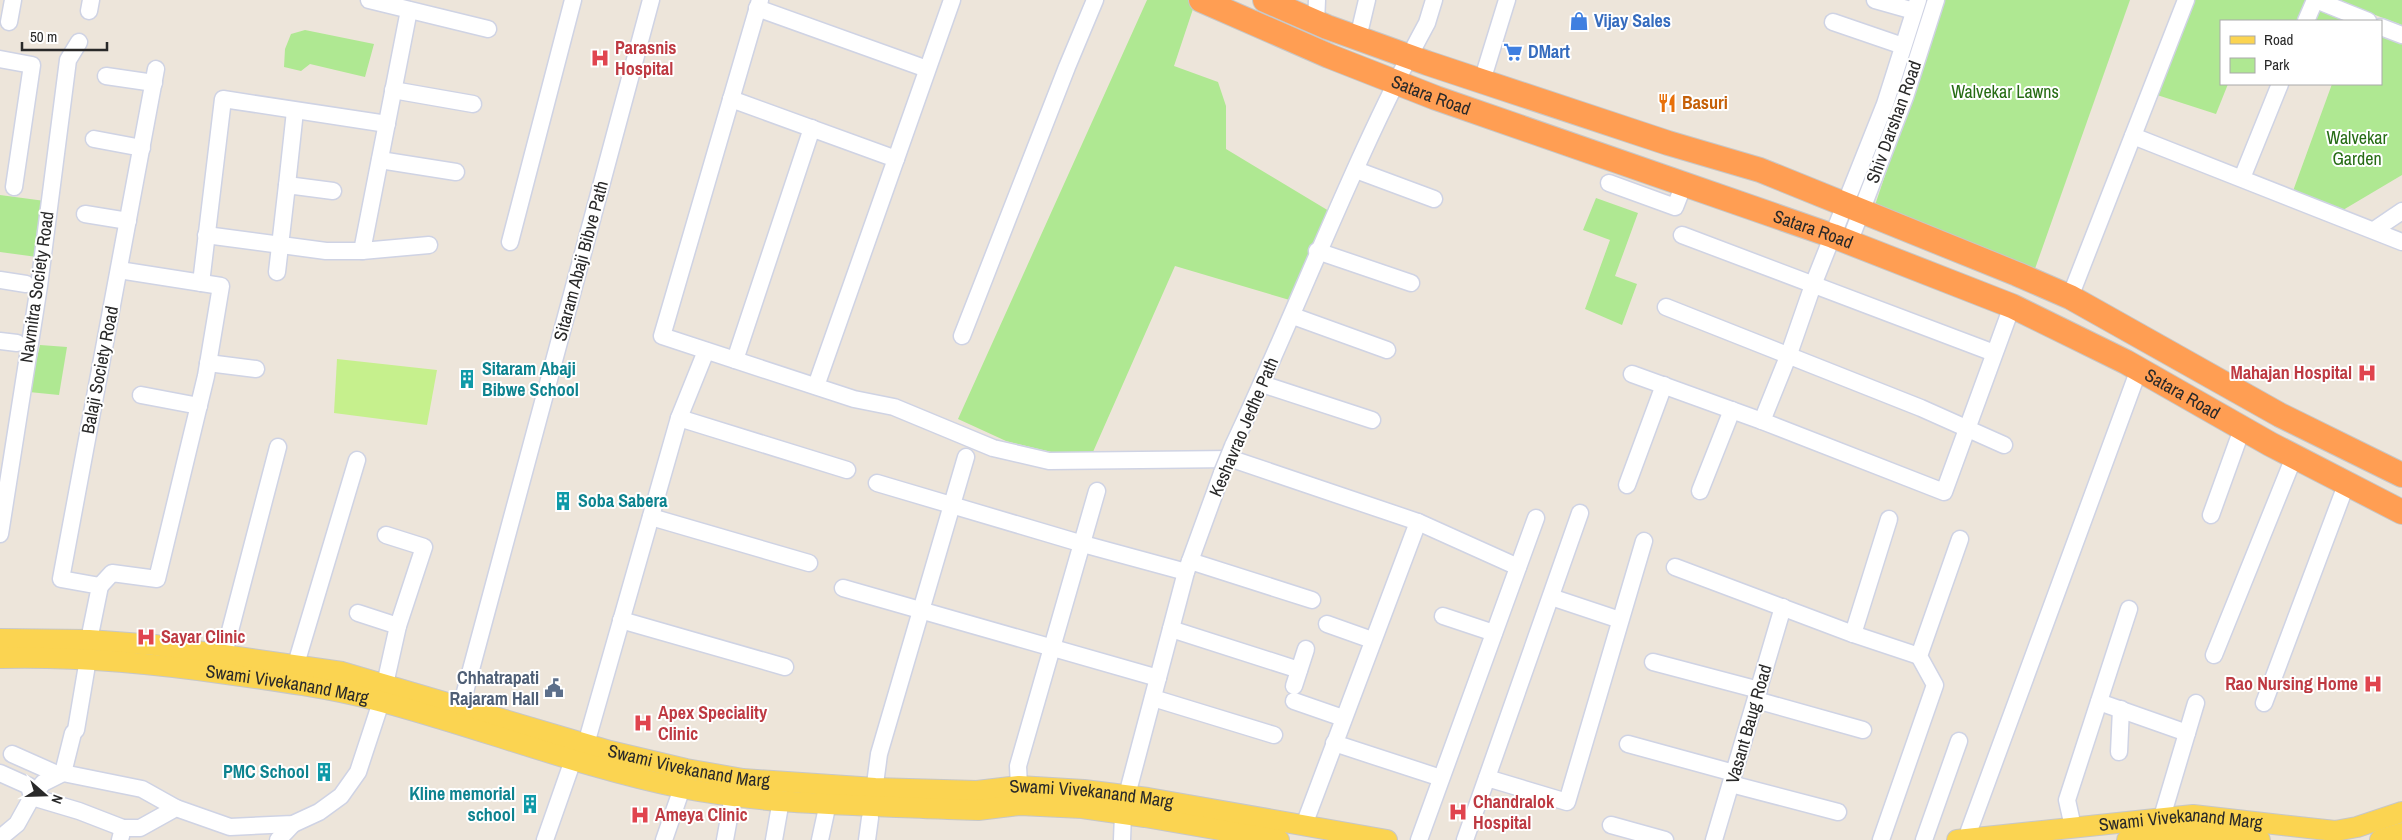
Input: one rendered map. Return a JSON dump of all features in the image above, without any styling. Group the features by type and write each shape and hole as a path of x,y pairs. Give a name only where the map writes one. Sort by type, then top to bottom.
{"highway":[{"name":"Satara Road","path":"1201,0 1397,83 1533,133 1841,240 2012,306 2138,369 2242,429 2346,485 2402,512"},
{"name":"Satara Road","path":"1265,0 1317,11 1358,38 1668,144 1760,170 2070,297 2280,415 2402,475"}],"main road":[{"name":"Swami Vivekanand Marg","path":"0,639 88,650 153,664 383,693"},
{"name":"Swami Vivekanand Marg","path":"0,658 155,645 342,672 383,693 459,716 573,760 682,788 733,796 828,803 978,810 1020,804 1082,808 1125,804 1304,826 1387,840"},
{"name":"Swami Vivekanand Marg","path":"459,716 586,744 686,769 872,804 1019,786 1084,790 1125,804 1279,840"},
{"name":"Swami Vivekanand Marg","path":"1962,840 2192,815 2227,817 2335,831 2357,827 2402,812"},
{"path":"2380,840 2402,833"},
{"name":"Swami Vivekanand Marg","path":"2127,840 2192,834 2260,840"}],"street":[{"path":"9,22 13,0"},
{"path":"369,0 488,29"},
{"path":"510,242 573,0"},
{"name":"Sitaram Abaji Bibve Path","path":"459,716 650,0"},
{"path":"816,386 952,0"},
{"path":"962,336 1067,66 1095,0"},
{"path":"1358,38 1368,0"},
{"name":"Keshavrao Jedhe Path","path":"1122,840 1125,804 1188,566 1222,473 1293,316 1317,252 1427,23 1434,0"},
{"path":"1482,81 1507,0"},
{"path":"1875,0 1916,5"},
{"name":"Shiv Darshan Road","path":"1762,421 1789,354 1813,285 1841,240 1854,207 1905,97 1936,0"},
{"path":"2070,297 2186,0"},
{"path":"2306,20 2316,0 2366,20"},
{"path":"927,69 758,4 662,336 854,399 894,407 993,448 1049,461 1232,459 1418,522 1518,567"},
{"name":"Shiv Darshan Road","path":"1854,207 1916,5"},
{"path":"362,251 409,10"},
{"path":"1832,22 1903,46"},
{"path":"2382,27 2402,35"},
{"name":"Navmitra Society Road","path":"0,534 2,508 39,286 68,60 79,42"},
{"path":"0,59 32,65 14,187"},
{"name":"Balaji Society Road","path":"100,586 61,579 155,76 106,76"},
{"path":"2242,178 2280,85"},
{"path":"394,90 473,104"},
{"path":"201,283 223,99 387,124"},
{"path":"731,99 896,159"},
{"path":"277,272 295,111"},
{"path":"735,360 812,128"},
{"path":"2132,136 2402,242"},
{"path":"94,139 142,148"},
{"path":"380,160 456,172"},
{"path":"1356,170 1434,199"},
{"path":"1608,183 1675,207 1684,184"},
{"path":"287,185 332,191"},
{"path":"2374,230 2402,211"},
{"path":"85,214 128,221"},
{"path":"206,235 326,251 362,251 429,245"},
{"path":"1682,235 1994,353"},
{"path":"1317,252 1411,283"},
{"path":"0,838 16,824 32,796 43,782 60,773 74,732 100,586 112,573 157,580 199,406 221,286 119,270"},
{"path":"0,280 26,284"},
{"path":"1632,374 1762,421 1944,492 2012,306"},
{"path":"1666,308 1789,354 2004,445"},
{"path":"1293,316 1387,350"},
{"path":"0,341 18,343"},
{"path":"586,744 679,418 706,350"},
{"path":"208,363 256,370"},
{"path":"1962,840 2138,369"},
{"path":"1262,384 1372,420"},
{"path":"1627,486 1664,385"},
{"path":"141,395 199,406"},
{"path":"1700,491 1732,410"},
{"path":"679,418 847,470"},
{"path":"2211,515 2242,429"},
{"path":"224,654 278,447"},
{"path":"867,840 879,754 966,456"},
{"path":"2214,654 2294,457"},
{"path":"296,664 357,460"},
{"path":"877,482 1083,544 1188,566 1312,600"},
{"path":"2264,703 2346,485"},
{"path":"1019,786 1018,766 1097,491"},
{"path":"1465,840 1580,513"},
{"path":"650,516 809,563"},
{"path":"1419,840 1536,518"},
{"path":"1853,634 1889,519"},
{"path":"1304,826 1372,640 1418,522"},
{"path":"12,754 60,773 142,789 176,808 230,827 293,824 319,812 341,796 358,772 383,693 398,626 424,547 386,535"},
{"path":"1919,656 1960,539"},
{"path":"1487,778 1567,802 1644,541"},
{"path":"1675,566 1853,634 1919,656 1935,685 1881,840"},
{"path":"844,588 1158,678"},
{"path":"1551,597 1620,620"},
{"name":"Vasant Baug Road","path":"1714,840 1783,608"},
{"path":"2073,827 2068,800 2129,609"},
{"path":"358,613 398,626"},
{"path":"1443,616 1494,633"},
{"path":"621,620 785,667"},
{"path":"1326,624 1372,640"},
{"path":"1171,629 1299,670"},
{"path":"1306,650 1294,694 1343,718"},
{"path":"1653,662 1863,730"},
{"path":"1153,698 1274,735"},
{"path":"2099,702 2187,733"},
{"path":"2162,817 2196,704"},
{"path":"2119,752 2121,709"},
{"path":"1924,840 1959,741"},
{"path":"1334,743 1442,778"},
{"path":"1628,744 1838,812"},
{"path":"545,840 573,760"},
{"path":"0,773 29,786 32,796"},
{"path":"664,840 682,788"},
{"path":"32,796 122,834 140,828 176,808"},
{"path":"725,840 733,796"},
{"path":"774,840 781,800"},
{"path":"820,840 828,803"},
{"path":"278,840 293,824"},
{"path":"1610,825 1665,840"}],"green space":[{"path":"1147,0 1188,0 1195,3 1174,66 1218,82 1226,106 1226,149 1329,211 1293,301 1175,266 1089,461 1006,441 958,419"},
{"name":"Walvekar Lawns","path":"1944,0 2130,0 2031,280 1872,214"},
{"path":"2188,0 2310,0 2303,20 2220,20 2220,85 2228,85 2216,114 2154,94"},
{"path":"2315,0 2371,20 2306,20"},
{"path":"2335,0 2402,0 2402,25"},
{"name":"Walvekar Garden","path":"2382,24 2402,31 2402,175 2343,210 2293,191 2332,85 2382,85"},
{"path":"305,30 374,44 365,77 310,64 301,71 284,67 285,49 291,34"},
{"path":"0,195 45,201 37,257 0,252"},
{"path":"1596,198 1638,213 1615,276 1637,284 1622,325 1585,309 1610,240 1583,230"},
{"path":"40,345 67,347 59,395 29,392"},
{"path":"337,359 437,370 427,425 334,413"}],"place":[{"name":"Vijay Sales","path":"1579,21"},
{"name":"DMart","path":"1513,52"},
{"name":"Parasnis Hospital","path":"600,58"},
{"name":"Basuri","path":"1667,103"},
{"name":"Mahajan Hospital","path":"2367,373"},
{"name":"Sitaram Abaji Bibwe School","path":"467,379"},
{"name":"Soba Sabera","path":"563,501"},
{"name":"Sayar Clinic","path":"146,637"},
{"name":"Rao Nursing Home","path":"2373,684"},
{"name":"Chhatrapati Rajaram Hall","path":"554,688"},
{"name":"Apex Speciality Clinic","path":"643,723"},
{"name":"PMC School","path":"324,772"},
{"name":"Kline memorial school","path":"530,804"},
{"name":"Chandralok Hospital","path":"1458,812"},
{"name":"Ameya Clinic","path":"640,815"}]}
